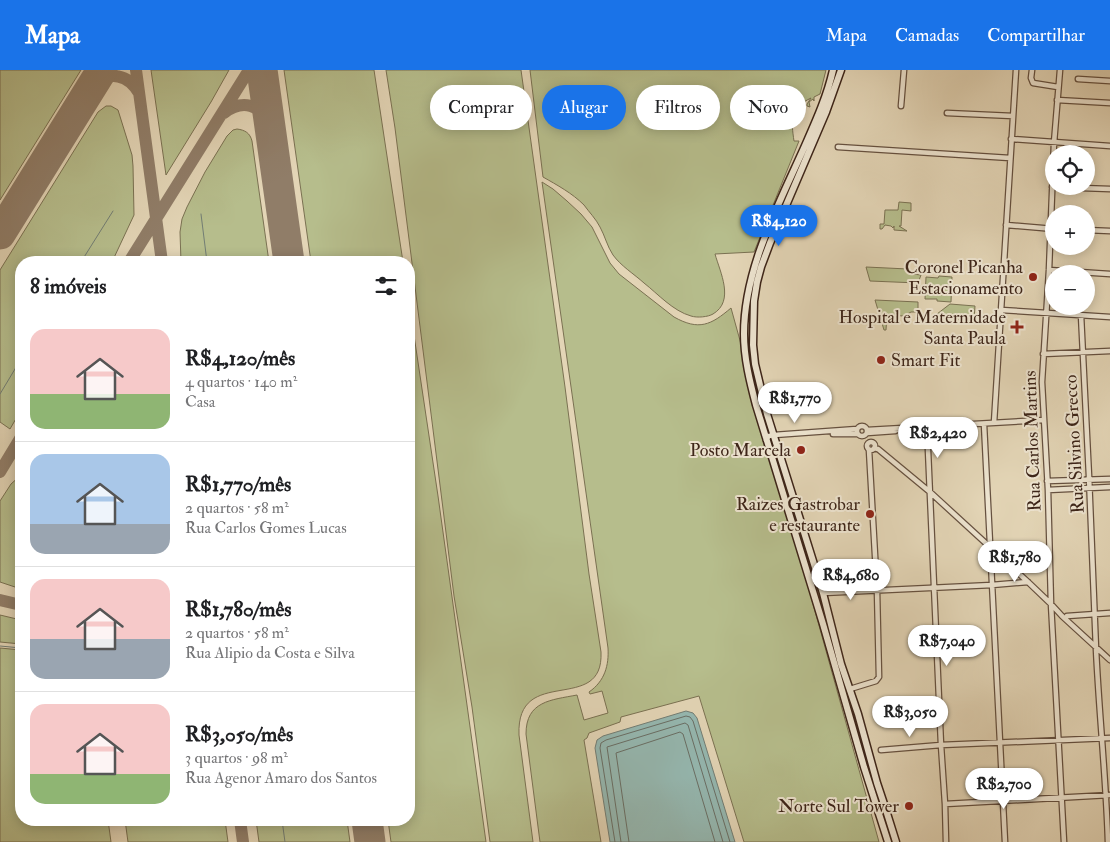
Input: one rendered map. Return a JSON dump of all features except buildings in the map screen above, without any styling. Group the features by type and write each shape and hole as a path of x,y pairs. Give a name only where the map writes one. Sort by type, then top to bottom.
{"main road":[{"path":"833,70 824,101 758,254 751,280 744,334 749,377 765,436 888,842"},
{"path":"841,70 826,112 770,243 757,282 753,316 753,345 755,364 774,435 823,593 876,783 896,842"}],"street":[{"path":"901,106 904,70"},
{"path":"994,423 1016,70"},
{"path":"1032,70 1032,83 1058,88"},
{"name":"Rua Carlos Martins","path":"1054,143 1060,70"},
{"path":"1078,80 1110,81"},
{"path":"1058,100 1110,103"},
{"path":"947,113 1013,116"},
{"path":"1011,139 1110,146"},
{"path":"838,147 1010,158"},
{"path":"1095,188 1110,189"},
{"path":"1006,225 1045,228"},
{"path":"1095,230 1110,231"},
{"path":"1095,273 1110,274"},
{"path":"1000,310 1045,313"},
{"name":"Rua Carlos Martins","path":"1046,315 1042,382 1048,490 1051,604 1064,842"},
{"path":"1081,315 1110,317"},
{"name":"Rua Silvino Grecco","path":"1081,315 1090,480 1096,647 1108,796 1108,842"},
{"path":"1043,354 1110,351"},
{"path":"765,436 817,432 858,432 861,436 866,433 895,431 900,428 1044,420"},
{"path":"984,424 1005,842"},
{"path":"850,689 876,680 879,676 871,449 875,446 873,443 868,443 865,427 862,426 858,432"},
{"path":"927,427 946,842"},
{"path":"871,449 878,449 930,492 1110,660"},
{"path":"1047,481 1110,478"},
{"path":"1048,490 1110,487"},
{"path":"823,593 1028,582"},
{"path":"1067,616 1110,614"},
{"path":"881,750 941,745 1110,738"},
{"path":"945,804 1108,796"}],"green space":[{"path":"0,70 81,70 0,200"},
{"path":"151,70 229,70 166,175"},
{"path":"284,70 374,70 402,256 310,256"},
{"path":"386,70 521,70 523,85 430,85 430,130 529,130 601,652 598,671 589,682 544,694 531,701 522,713 519,735 533,842 490,842 472,707 454,596 415,287 415,256 411,256"},
{"path":"530,70 826,70 820,94 814,97 814,101 813,99 809,102 810,107 807,104 811,98 806,101 806,85 730,85 730,130 792,130 794,141 799,141 754,252 715,254 725,294 720,308 713,314 702,317 684,314 666,302 616,259 609,248 602,230 584,205 543,177"},
{"path":"106,106 111,106 118,110 132,155 134,215 115,256 15,256 15,420 10,429 0,422 0,270 98,112"},
{"path":"237,129 247,132 252,141 268,256 181,256 180,232 182,219 205,172 227,136"},
{"path":"542,182 567,201 592,227 610,263 619,274 674,317 698,325 717,319 731,308 879,842 744,842 699,696 621,717 620,722 589,733 584,740 601,842 540,842 526,734 530,715 535,708 549,701 577,695 584,720 608,713 602,691 590,694 589,692 599,683 605,672 608,648"},
{"path":"899,202 911,203 911,211 902,210 901,226 899,226 907,231 894,230 894,226 893,228 885,225 880,229 880,224 884,224 885,210 898,210"},
{"path":"866,267 908,269 913,274 921,275 918,283 870,281"},
{"path":"939,276 952,277 951,302 925,299 926,277 938,278"},
{"path":"875,300 918,302 918,312 911,312 904,316 887,315 886,330 884,330"},
{"path":"950,304 975,306 974,320 940,318 937,314"},
{"path":"415,342 486,842 391,842 389,826 415,826"},
{"path":"15,480 15,587 0,582 0,501"},
{"path":"0,615 15,619 15,643 0,642"},
{"path":"0,648 15,649 15,826 109,826 111,842 0,842"},
{"path":"126,826 226,826 228,842 128,842"},
{"path":"257,826 348,826 350,842 259,842"}],"water":[{"path":"686,711 693,713 697,718 735,842 610,842 595,748 597,740 603,736"}],"waterway":[{"path":"85,256 113,211"},
{"path":"201,214 206,256"},
{"path":"0,394 15,369"},
{"path":"0,646 15,647"},
{"path":"283,826 285,842"}],"taxiway":[{"path":"136,70 161,256"},
{"path":"133,256 249,70"},
{"path":"260,70 265,91"},
{"path":"93,84 106,77 118,76 130,82 139,93"},
{"path":"224,113 238,106 250,106 262,112 270,125"},
{"path":"0,472 15,447"},
{"path":"0,600 15,604"},
{"path":"241,826 243,842"}],"runway":[{"path":"0,234 102,70"},
{"path":"262,70 288,256"},
{"path":"368,826 370,842"}],"place":[{"name":"Coronel Picanha Estacionamento","path":"1033,277"},
{"name":"Hospital e Maternidade Santa Paula","path":"1017,327"},
{"name":"Smart Fit","path":"881,360"},
{"name":"Posto Marcela","path":"801,450"},
{"name":"Raizes Gastrobar e restaurante","path":"870,514"},
{"name":"Norte Sul Tower","path":"909,806"}]}
